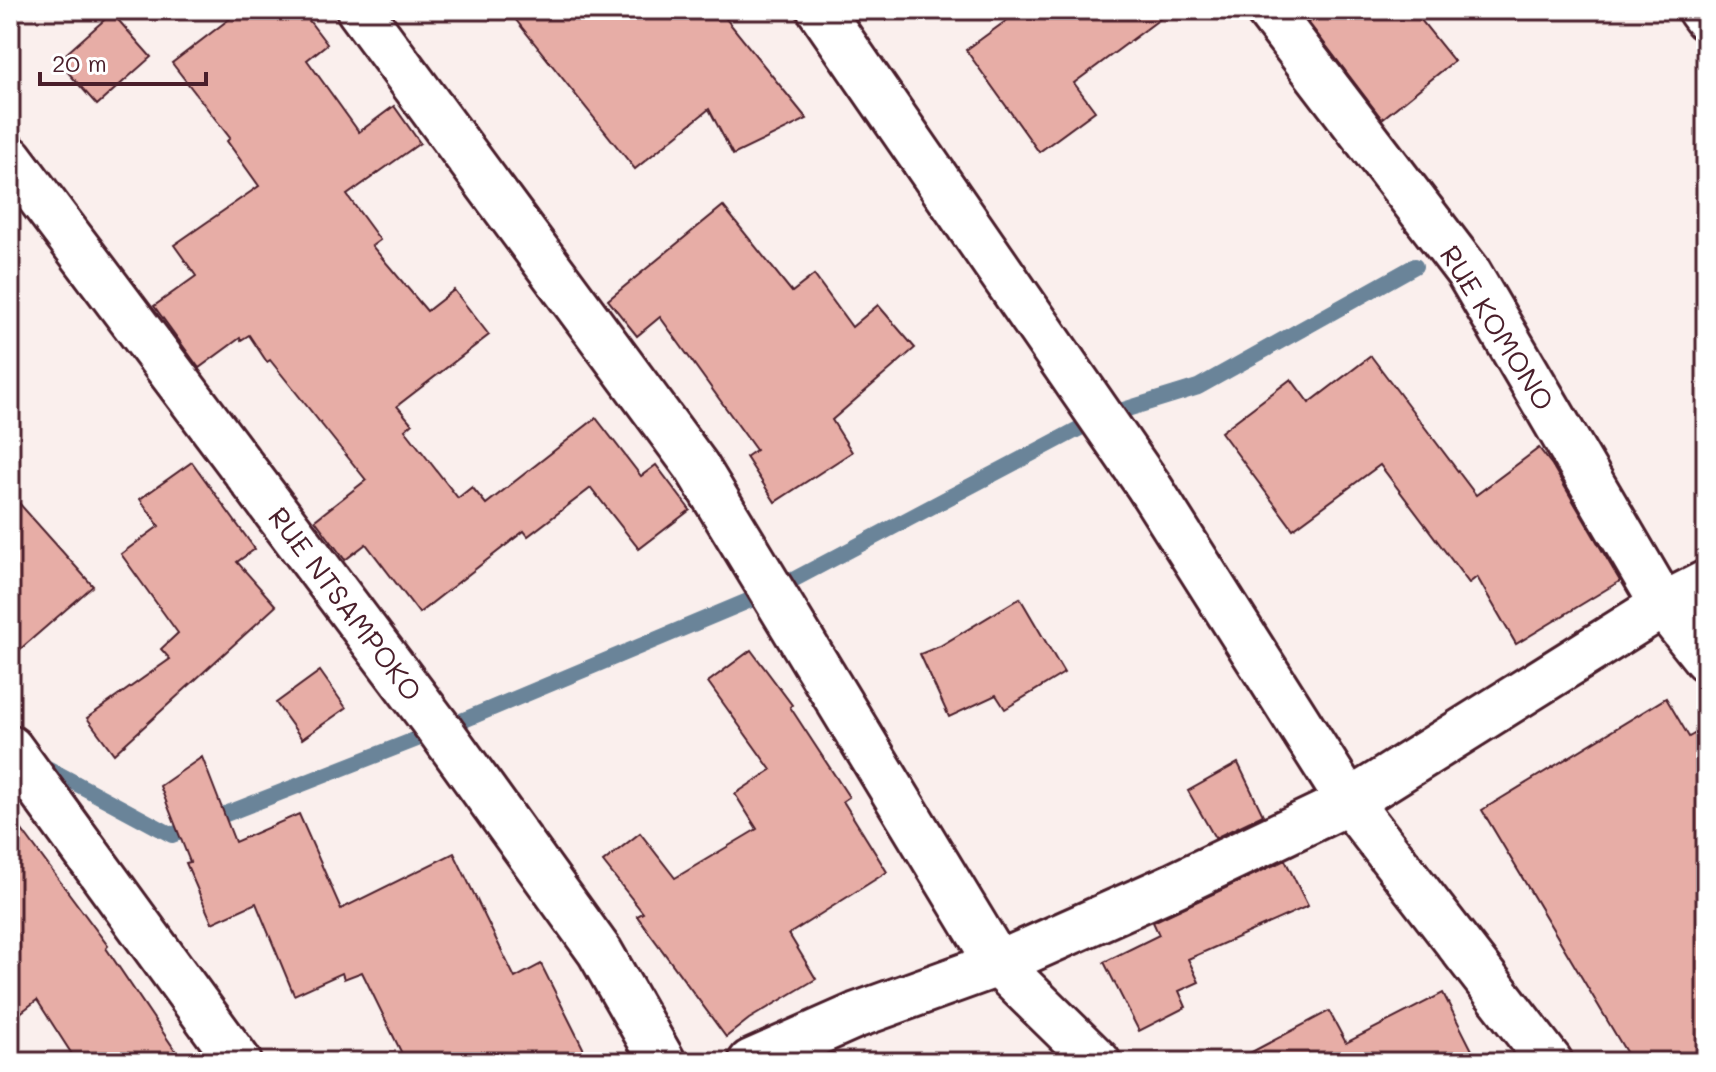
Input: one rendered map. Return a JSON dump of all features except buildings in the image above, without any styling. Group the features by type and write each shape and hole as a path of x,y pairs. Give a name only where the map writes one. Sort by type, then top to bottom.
{"street":[{"path":"359,10 696,466 998,964 1098,1062"},
{"path":"820,10 1148,485 1349,802 1550,1062"},
{"name":"RUE KOMONO","path":"1268,10 1468,272 1663,605 1706,659"},
{"path":"1700,10 1706,18"},
{"name":"RUE NTSAMPOKO","path":"10,158 466,767 600,952 663,1062"},
{"path":"751,1062 857,1015 998,964 1175,885 1349,802 1663,605 1706,583"},
{"path":"10,748 239,1062"}],"waterway":[{"path":"38,763 172,835 440,730 772,591 1101,417 1198,387 1415,266"}]}
